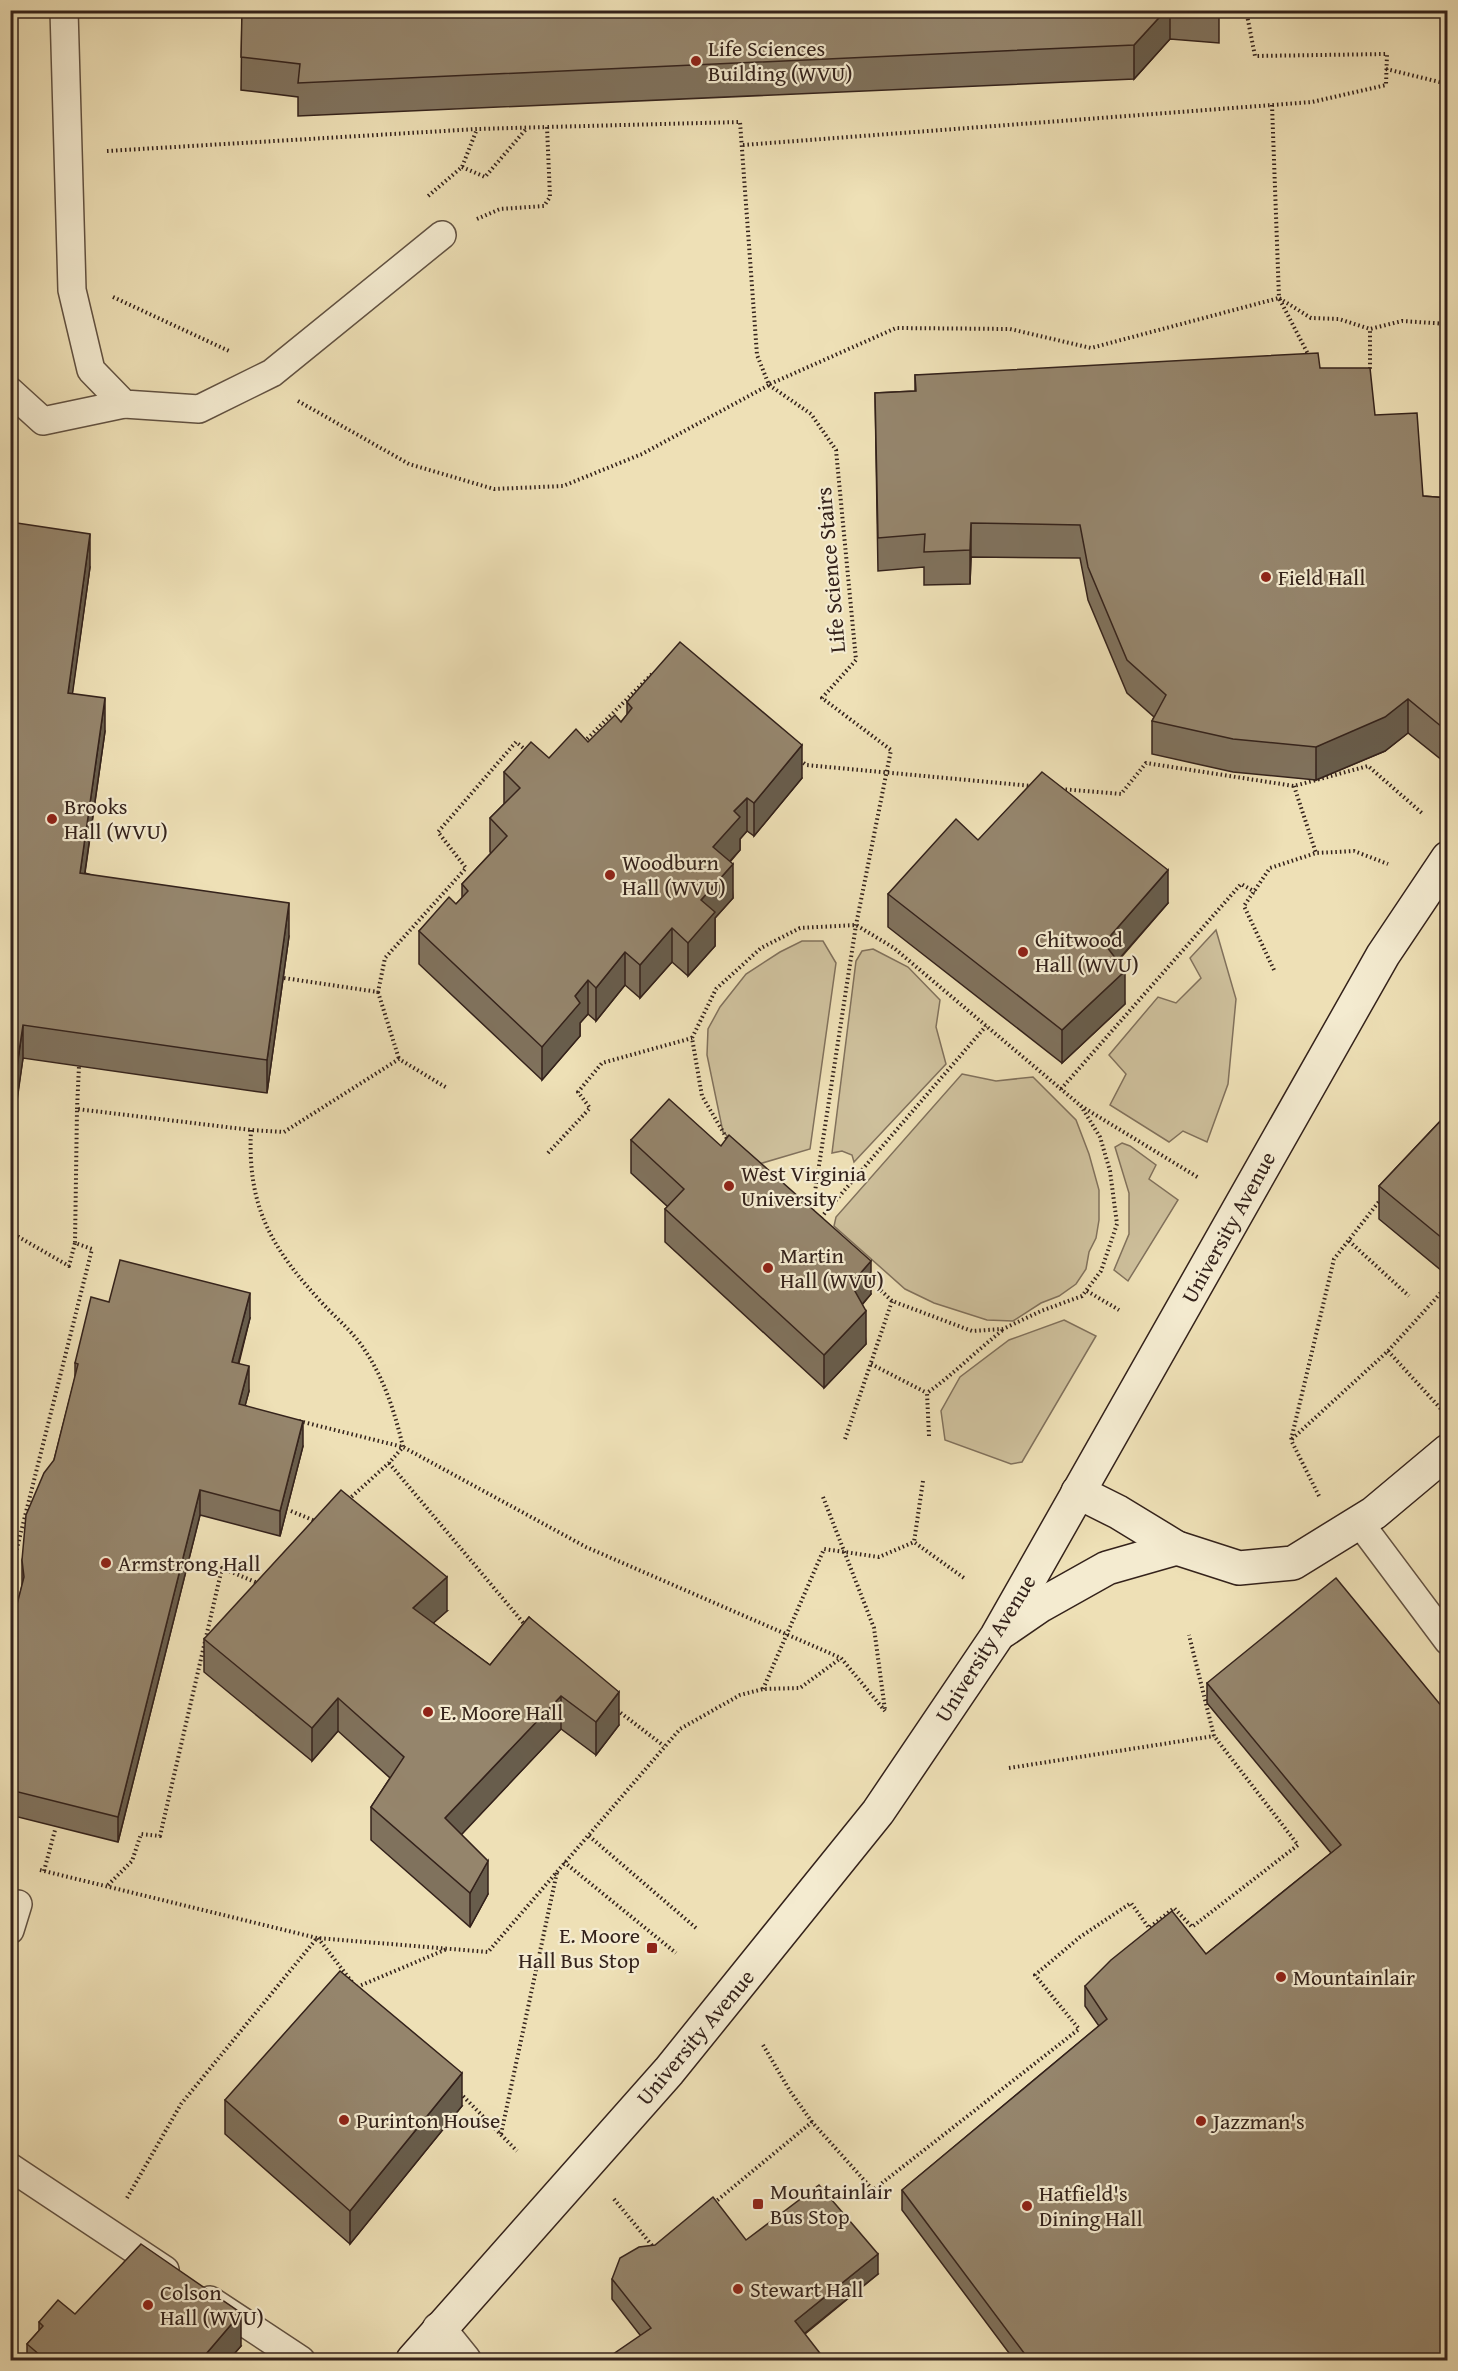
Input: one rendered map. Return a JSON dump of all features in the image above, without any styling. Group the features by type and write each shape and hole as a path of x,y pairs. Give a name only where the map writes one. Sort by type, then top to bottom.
{"street":[{"name":"University Avenue","path":"413,2361 669,2072 878,1812 997,1636 1383,955 1448,858"},
{"path":"1078,1492 1118,1512 1177,1548 1239,1568 1293,1563 1374,1513 1448,1451"},
{"path":"997,1636 1041,1605 1107,1568 1177,1548"},
{"path":"439,2329 464,2361"}],"lane":[{"path":"64,10 72,290 91,370 124,404"},
{"path":"10,391 43,421 124,404 199,409 272,373 442,235"},
{"path":"1359,1522 1448,1641"},
{"path":"10,1930 18,1904"},
{"path":"10,2167 301,2361"}],"path":[{"path":"743,145 1312,102 1386,85 1387,54 1255,56 1246,10"},
{"path":"1386,69 1448,84"},
{"path":"1272,105 1280,298 1308,355 1315,362"},
{"path":"68,153 477,129 740,122 757,355 769,385"},
{"path":"462,167 485,177 527,127"},
{"path":"500,209 544,206 550,197 547,127"},
{"path":"427,197 462,167 477,129"},
{"path":"72,290 104,292 239,355"},
{"path":"272,373 299,402 409,464 494,489 562,486 642,454 769,385 896,328 1010,329 1091,348 1280,298 1311,318 1339,319 1370,329 1402,321 1448,324"},
{"path":"1364,377 1370,369 1370,329"},
{"name":"Life Science Stairs","path":"769,385 811,414 836,450 856,660 822,698 891,750 886,773"},
{"path":"578,749 652,673 662,673"},
{"path":"447,1088 399,1059 378,992 385,958 466,867 438,832 516,742 534,757"},
{"path":"797,758 806,765 1039,787"},
{"path":"1050,788 1121,794 1146,763 1294,786 1368,766 1422,813"},
{"path":"811,1220 856,925 886,773"},
{"path":"1294,786 1316,853"},
{"path":"1274,970 1244,906 1270,868 1316,853 1354,851 1388,864"},
{"path":"1061,1089 1241,884 1255,891"},
{"path":"732,1148 702,1096 692,1038 716,989 761,948 800,928 856,925 894,948 1080,1106 1199,1178"},
{"path":"284,978 378,992"},
{"path":"817,1223 986,1026"},
{"path":"548,1153 590,1108 578,1092 602,1063 692,1038"},
{"path":"77,1108 251,1130 284,1132 399,1059"},
{"path":"10,1232 69,1266 75,1243 79,1066"},
{"path":"927,1393 1004,1329 1041,1311 1082,1296 1101,1271 1117,1224 1110,1171 1100,1137 1080,1106"},
{"path":"251,1130 249,1151 253,1186 265,1226 281,1254 321,1303 364,1348 383,1384 395,1415 403,1447"},
{"path":"1323,1503 1291,1440 1334,1259 1384,1195"},
{"path":"1349,1241 1409,1296"},
{"path":"10,1576 92,1249 75,1243"},
{"path":"866,1276 892,1301 972,1331 1004,1329"},
{"path":"1291,1440 1388,1351 1448,1286"},
{"path":"1087,1291 1119,1310"},
{"path":"845,1439 892,1301"},
{"path":"1388,1351 1442,1410"},
{"path":"871,1364 927,1393"},
{"path":"927,1393 929,1436"},
{"path":"294,1420 403,1447 586,1547 841,1658 885,1711 873,1628 823,1497"},
{"path":"347,1501 403,1447"},
{"path":"389,1463 532,1633"},
{"path":"914,1542 923,1480"},
{"path":"291,1511 322,1524"},
{"path":"763,1689 785,1634 824,1549 879,1557 914,1542"},
{"path":"914,1542 964,1578"},
{"path":"107,1886 132,1861 141,1834 160,1836 222,1568 263,1585"},
{"path":"763,2045 790,2091 812,2122 873,2190 1078,2029 1035,1975 1080,1937 1131,1903 1149,1928 1174,1908 1192,1927 1299,1845 1214,1736 1189,1635"},
{"path":"32,1868 317,1938 488,1952 680,1729 740,1695 763,1689 800,1688 841,1658"},
{"path":"609,1702 664,1746"},
{"path":"1009,1768 1214,1736"},
{"path":"44,1871 55,1830"},
{"path":"588,1836 696,1928"},
{"path":"564,1862 676,1953"},
{"path":"501,2135 558,1870"},
{"path":"317,1938 365,1995"},
{"path":"125,2202 181,2104 317,1938"},
{"path":"357,1987 447,1949"},
{"path":"453,2086 517,2151"},
{"path":"711,2205 812,2122"},
{"path":"614,2199 657,2250"}],"shaded area":[{"path":"1216,930 1236,999 1228,1084 1207,1142 1183,1131 1169,1142 1110,1105 1126,1074 1109,1055 1158,997 1176,1003 1201,978 1190,958"},
{"path":"802,941 823,941 836,963 810,1149 759,1164 723,1132 707,1055 708,1029 720,1007 746,974"},
{"path":"873,949 908,967 940,1000 936,1027 946,1064 854,1162 852,1155 842,1151 832,1153 856,961 862,951"},
{"path":"962,1074 996,1081 1033,1077 1076,1120 1099,1190 1099,1220 1086,1269 1076,1284 1013,1321 987,1320 934,1303 905,1289 834,1226 836,1217"},
{"path":"1122,1143 1130,1146 1156,1165 1149,1179 1178,1200 1128,1281 1114,1270 1129,1234 1129,1193 1115,1147"},
{"path":"1064,1320 1096,1336 1022,1462 1011,1464 945,1440 941,1411 960,1377 1009,1340"}],"building":[{"path":"242,10 1166,10 1134,45 298,83 300,64 241,57"},
{"name":"Field Hall","path":"1318,353 1320,368 1370,368 1375,415 1417,413 1423,496 1448,498 1448,732 1408,699 1385,717 1316,747 1233,739 1152,721 1166,695 1127,660 1088,567 1080,525 971,523 970,550 924,552 925,534 878,538 875,393 916,391 915,375"},
{"name":"Brooks Hall (WVU)","path":"10,522 90,534 68,693 105,698 80,873 289,903 267,1060 23,1025 10,1111"},
{"name":"Woodburn Hall (WVU)","path":"680,642 802,745 754,803 747,798 734,811 740,817 713,847 733,864 701,900 715,912 688,943 672,928 640,965 625,952 596,988 588,980 575,996 580,1003 542,1047 419,931 449,897 456,904 468,891 462,884 507,836 490,818 520,788 504,772 531,742 549,758 576,729 588,742 615,715 621,722 632,708 627,702"},
{"name":"Chitwood Hall (WVU)","path":"1042,772 1168,870 1104,943 1125,971 1062,1030 888,894 956,819 978,840"},
{"name":"Martin Hall (WVU)","path":"669,1099 721,1146 729,1135 871,1261 851,1284 866,1311 824,1355 665,1209 684,1189 631,1140"},
{"path":"1448,1113 1448,1243 1379,1186"},
{"name":"Armstrong Hall","path":"120,1260 250,1293 232,1362 249,1366 239,1404 303,1421 280,1511 200,1490 118,1817 10,1790 10,1632 24,1577 22,1560 26,1515 44,1473 54,1460 78,1364 75,1363 91,1297 109,1302"},
{"name":"E. Moore Hall","path":"341,1490 447,1577 413,1608 490,1665 529,1617 619,1692 596,1722 561,1696 445,1818 488,1861 470,1893 371,1807 404,1757 338,1698 312,1728 204,1639"},
{"name":"Mountainlair","path":"1336,1578 1448,1714 1448,2361 1030,2361 902,2190 1107,2019 1085,1986 1111,1960 1172,1911 1206,1954 1341,1845 1207,1683"},
{"name":"Purinton House","path":"340,1971 462,2073 350,2211 225,2100"},
{"name":"Stewart Hall","path":"819,2185 878,2254 795,2321 826,2361 603,2361 651,2328 612,2279 620,2258 639,2247 655,2245 713,2197 746,2240"},
{"path":"141,2244 241,2313 200,2361 37,2361 41,2356 27,2344 43,2326 39,2322 58,2300 75,2314"}],"place":[{"name":"Life Sciences Building (WVU)","path":"696,61"},
{"name":"Field Hall","path":"1266,577"},
{"name":"Brooks Hall (WVU)","path":"52,819"},
{"name":"Woodburn Hall (WVU)","path":"610,875"},
{"name":"Chitwood Hall (WVU)","path":"1023,952"},
{"name":"West Virginia University","path":"729,1186"},
{"name":"Martin Hall (WVU)","path":"768,1268"},
{"name":"Armstrong Hall","path":"106,1563"},
{"name":"E. Moore Hall","path":"428,1712"},
{"name":"E. Moore Hall Bus Stop","path":"652,1948"},
{"name":"Mountainlair","path":"1281,1977"},
{"name":"Purinton House","path":"344,2120"},
{"name":"Jazzman's","path":"1201,2121"},
{"name":"Mountainlair Bus Stop","path":"758,2204"},
{"name":"Hatfield's Dining Hall","path":"1027,2206"},
{"name":"Stewart Hall","path":"738,2289"},
{"name":"Colson Hall (WVU)","path":"148,2305"}]}
